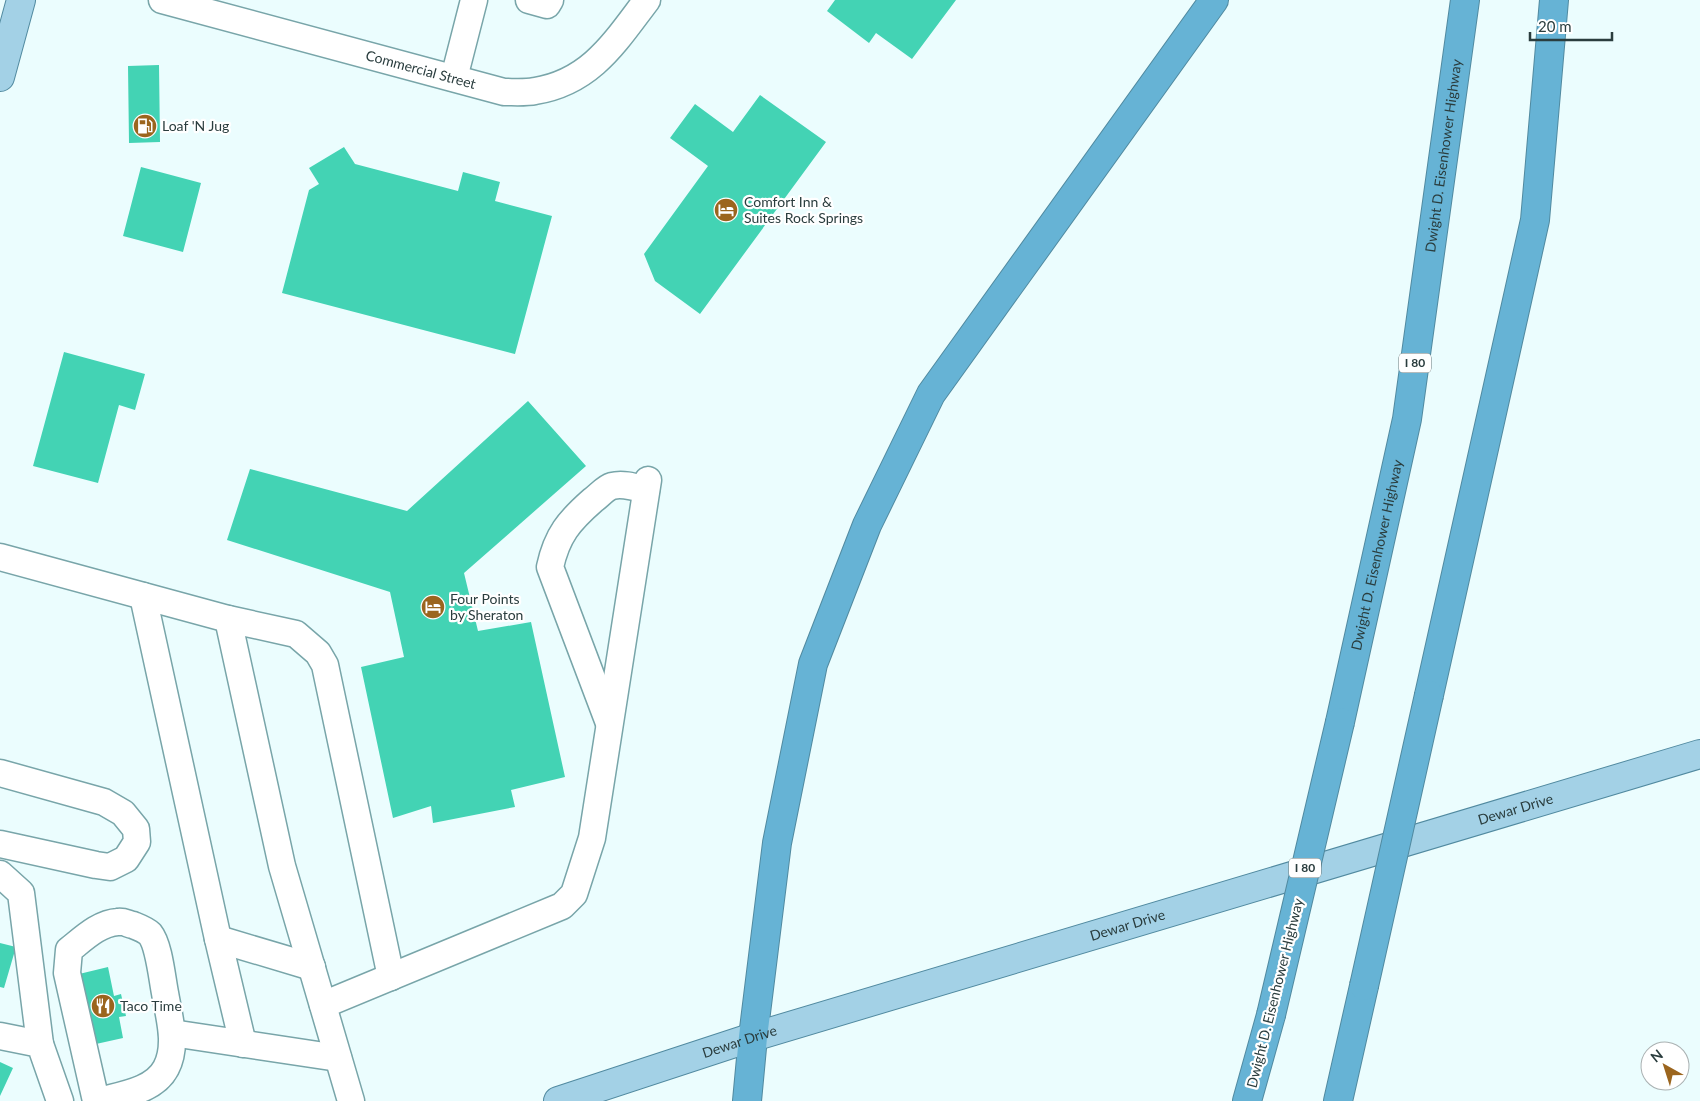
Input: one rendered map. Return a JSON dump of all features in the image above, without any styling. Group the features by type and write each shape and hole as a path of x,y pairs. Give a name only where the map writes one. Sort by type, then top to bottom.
{"highway":[{"path":"748,1101 753,1037 777,843 813,664 867,525 931,394 1214,0"},
{"name":"Dwight D. Eisenhower Highway","path":"1247,1101 1271,1015 1340,722 1407,419 1465,0"},
{"path":"1338,1101 1534,220 1554,0"}],"main road":[{"path":"0,77 20,0"},
{"name":"Dewar Drive","path":"558,1101 753,1037 1700,754"}],"street":[{"name":"Commercial Street","path":"162,0 504,92 534,91 563,84 588,69 610,50 647,0"},
{"path":"454,78 474,0"},
{"path":"529,0 547,5 550,0"},
{"path":"323,1005 562,906 574,894 592,838 610,724 647,485 610,486 573,517 561,533 550,567 610,724"},
{"path":"0,557 228,619 296,634 318,653 325,665 390,977"},
{"path":"144,596 218,940 243,1044"},
{"path":"228,619 282,866 351,1101"},
{"path":"0,773 104,802 123,813 136,828 137,842 126,859 110,867 0,844"},
{"path":"0,874 21,893 40,1044 60,1101"},
{"path":"120,921 138,927 150,934 158,954 172,1033 169,1058 166,1069 146,1087 97,1101 66,973 69,950 106,924 120,921"},
{"path":"218,940 312,967"},
{"path":"172,1033 338,1058"},
{"path":"0,1036 40,1044"}],"building":[{"path":"835,0 956,0 912,59 876,33 869,43 827,11"},
{"path":"159,65 160,142 129,143 128,66"},
{"name":"Comfort Inn & Suites Rock Springs","path":"760,95 826,142 700,314 655,281 644,254 708,166 670,138 695,104 733,132"},
{"path":"344,147 355,164 458,191 463,172 500,182 495,201 552,216 515,354 282,293 309,190 319,184 309,168"},
{"path":"141,167 201,183 183,252 123,236"},
{"path":"64,352 145,374 135,410 119,405 98,483 33,466"},
{"name":"Four Points by Sheraton","path":"528,401 586,466 464,573 478,631 531,622 565,777 511,790 515,807 433,823 431,806 393,818 361,667 404,657 390,592 227,540 250,469 407,511"},
{"path":"0,943 16,947 4,988 0,987"},
{"name":"Taco Time","path":"108,967 114,996 121,994 126,1016 119,1017 123,1038 96,1044 75,975"},
{"path":"0,1062 13,1068 0,1096"}],"place":[{"name":"Loaf 'N Jug","path":"145,126"},
{"name":"Comfort Inn & Suites Rock Springs","path":"726,210"},
{"name":"Four Points by Sheraton","path":"433,607"},
{"name":"Taco Time","path":"103,1006"}]}
